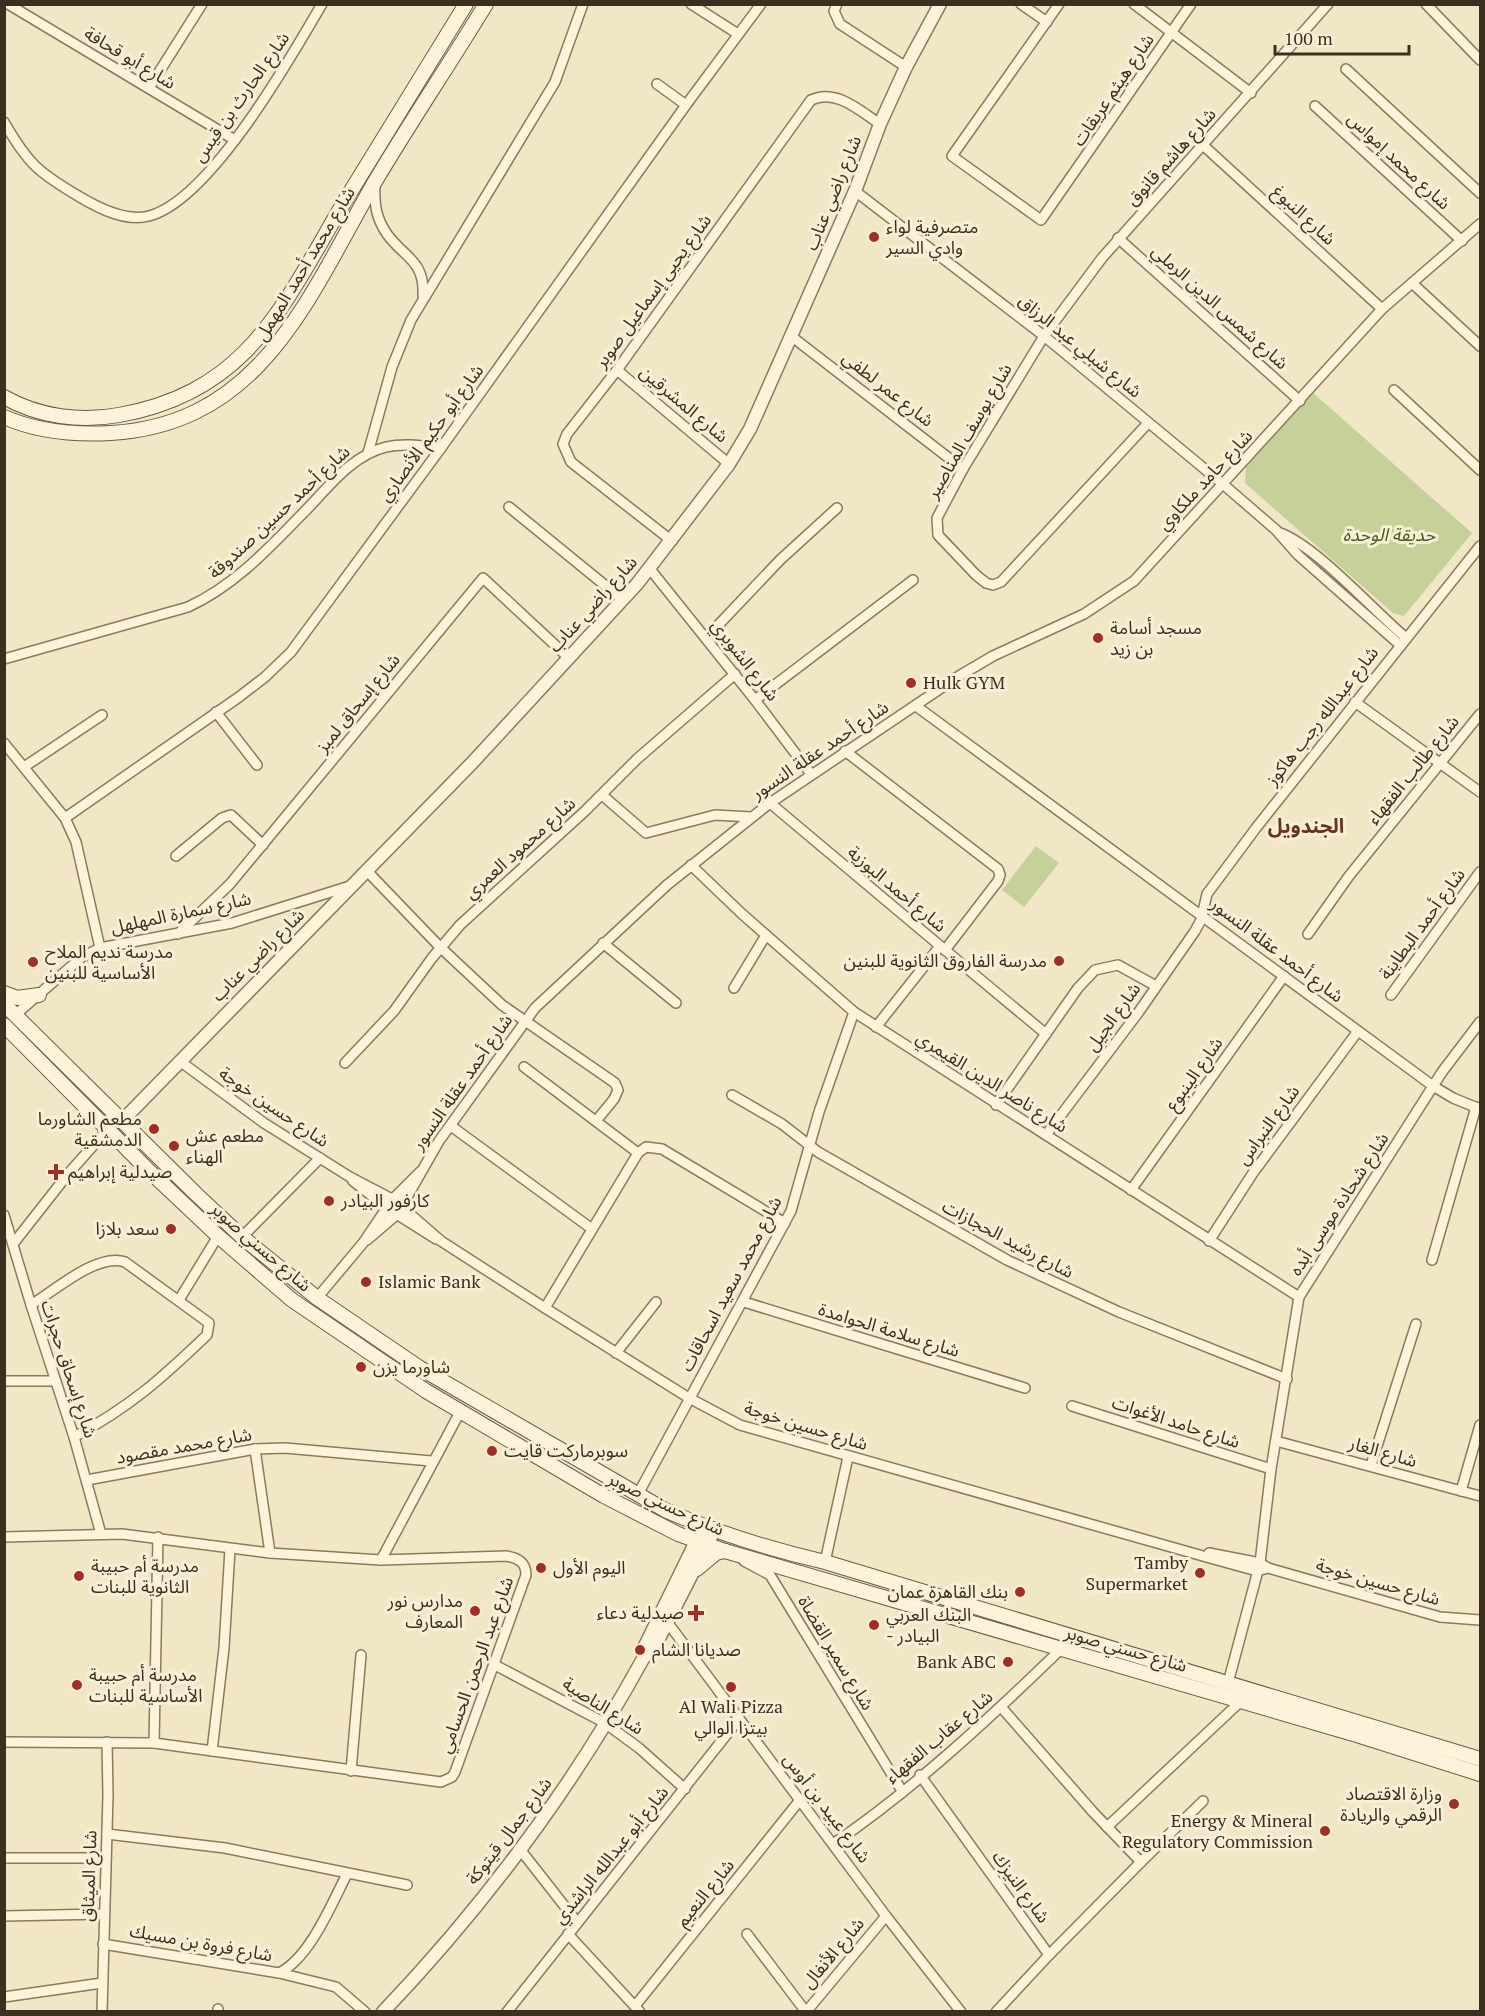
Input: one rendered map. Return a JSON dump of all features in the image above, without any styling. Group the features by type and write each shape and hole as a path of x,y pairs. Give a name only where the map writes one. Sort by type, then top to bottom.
{"main road":[{"name":"شارع محمد أحمد المهمل","path":"4,397 24,407 51,414 86,418 115,416 151,408 180,398 210,382 237,362 292,293 349,194 466,4"},
{"name":"شارع محمد أحمد المهمل","path":"4,417 48,430 107,433 165,424 210,404 249,376 277,347 304,308 375,183 486,4"},
{"path":"4,993 17,998 39,995"},
{"path":"4,1004 8,1022"},
{"name":"شارع حسني صوبر","path":"8,1022 121,1122 242,1237 317,1298 420,1368 637,1496 708,1529 763,1548 825,1562 1480,1760"},
{"name":"شارع حسني صوبر","path":"8,1022 107,1130 218,1236 292,1300 377,1360 460,1412 604,1496 702,1544 1129,1668 1480,1774"},
{"path":"186,1206 196,1194"},
{"path":"697,1569 712,1555 725,1551"},
{"path":"1129,1668 1131,1653"}],"street":[{"name":"شارع أبو قحافة","path":"8,4 235,140"},
{"path":"149,88 202,4"},
{"name":"شارع الحارث بن قيس","path":"4,122 23,154 44,174 94,205 129,217 156,213 188,193 208,175 235,140 322,4"},
{"path":"368,453 392,366 423,298 555,82 583,4"},
{"path":"691,4 738,34"},
{"name":"شارع أبو حكيم الأنصاري","path":"65,818 265,677 291,652 761,4"},
{"path":"837,4 835,18 840,24 906,67"},
{"name":"شارع راضي عناب","path":"121,1122 472,763 623,600 650,570 729,464 750,429 855,191 880,124 906,67 940,4"},
{"path":"1021,4 1047,22 1059,4"},
{"path":"1134,4 1251,93"},
{"name":"شارع هيثم عريقات","path":"1047,22 952,156 1041,220 1191,4"},
{"name":"شارع هاشم قانوق","path":"1044,336 1118,238 1204,146 1328,4"},
{"path":"1426,4 1480,60"},
{"path":"1434,4 1479,49"},
{"name":"شارع محمد إمواس","path":"1346,69 1480,193"},
{"path":"657,84 686,105"},
{"name":"شارع يحيى إسماعيل صوبر","path":"672,541 580,470 566,454 563,444 569,430 617,370 811,100 822,95 832,96 880,124"},
{"name":"شارع محمد إمواس","path":"1315,106 1462,241"},
{"name":"شارع النبوغ","path":"1204,146 1382,309"},
{"path":"375,183 377,216 388,235 417,264 424,286 423,298"},
{"name":"شارع شبلي عبد الرزاق","path":"855,191 1044,336 1280,533 1291,537 1332,570 1402,641"},
{"name":"شارع حامد ملكاوي","path":"916,706 993,656 1084,614 1134,581 1224,485 1382,309 1480,224"},
{"name":"شارع شمس الدين الرملي","path":"1118,238 1300,401"},
{"path":"1412,283 1480,346"},
{"name":"شارع عمر لطفي","path":"791,336 963,469"},
{"name":"شارع يوسف المناصير","path":"1044,336 963,469 937,518 936,528 943,542 976,576 993,585 1010,575 1148,423"},
{"name":"شارع المشرقين","path":"617,370 729,464"},
{"path":"1394,390 1480,470"},
{"name":"شارع أحمد حسين صندوقة","path":"4,659 188,607 207,598 225,587 263,554 347,468 368,453 386,447 408,444 441,448"},
{"path":"509,507 623,600"},
{"path":"706,638 780,560 837,508"},
{"name":"شارع عبدالله رجب هاكوز","path":"1202,914 1205,899 1217,880 1289,784 1480,546"},
{"name":"شارع الشوبري","path":"650,570 756,700 811,774"},
{"name":"شارع إسحاق لمبز","path":"178,934 212,904 263,845 483,578 569,658"},
{"path":"756,700 914,580"},
{"name":"شارع محمود العمري","path":"345,1063 394,1011 440,947 470,915 602,795 637,759 735,674"},
{"path":"1355,702 1480,792"},
{"name":"شارع أحمد عقلة النسور","path":"363,1243 399,1211 420,1172 524,1022 603,943 691,865 751,817 845,751 916,706 1433,1086 1453,1098 1478,1108"},
{"path":"216,712 257,765"},
{"name":"شارع طالب الفقهاء","path":"1308,934 1349,876 1480,714"},
{"path":"24,767 102,715"},
{"path":"4,743 65,818 81,858 100,948"},
{"name":"شارع أحمد البوزية","path":"770,803 942,948 998,881 1000,875 998,869 845,751"},
{"path":"602,795 646,833 715,815 751,817"},
{"path":"176,856 222,818 231,815 263,845"},
{"name":"شارع ناصر الدين القيمري","path":"691,865 854,1012 1299,1297"},
{"path":"366,870 440,947 502,1005 524,1022 587,1062 617,1088 614,1099 596,1121"},
{"name":"شارع أحمد البطاينة","path":"1391,995 1480,872"},
{"name":"شارع سمارة المهلهل","path":"8,1022 82,957 100,948 243,920 352,885"},
{"name":"شارع الجيل","path":"1046,1135 1156,986 1198,925 1202,914"},
{"path":"734,988 766,935"},
{"path":"603,943 676,1003"},
{"path":"876,1027 942,948 1046,1034"},
{"path":"996,1105 1078,988 1102,966 1118,965 1128,968 1156,986"},
{"name":"شارع الينبوع","path":"1131,1190 1284,975"},
{"name":"شارع محمد سعيد اسحاقات","path":"637,1496 785,1223 833,1067 854,1012"},
{"name":"شارع شحادة موسى أبده","path":"1228,1683 1258,1567 1270,1469 1287,1379 1299,1297 1433,1086 1480,1022"},
{"name":"شارع النبراس","path":"1209,1241 1253,1173 1358,1031"},
{"name":"شارع حسين خوجة","path":"181,1062 235,1103 389,1203"},
{"path":"524,1067 638,1153"},
{"name":"شارع رشيد الحجازات","path":"732,1095 782,1124 809,1146 1007,1260 1119,1312 1287,1379"},
{"path":"1432,1260 1478,1108"},
{"path":"451,1126 592,1229"},
{"path":"13,1244 68,1174 107,1130"},
{"path":"544,1308 638,1153 646,1147 662,1149 785,1223"},
{"path":"242,1237 320,1158"},
{"name":"شارع أحمد عقلة النسور","path":"317,1298 363,1243 389,1203 420,1172"},
{"path":"389,1203 399,1211"},
{"path":"389,1203 399,1211"},
{"name":"شارع حسين خوجة","path":"399,1211 544,1308 689,1398 740,1425 1200,1554 1258,1567 1440,1617 1480,1620"},
{"name":"شارع إسحاق حجرات","path":"4,1215 87,1480 100,1534"},
{"path":"179,1300 218,1236"},
{"path":"31,1305 97,1263 116,1258 206,1318 210,1328 207,1335 148,1391 113,1417 74,1437"},
{"path":"616,1353 656,1302"},
{"name":"شارع سلامة الحوامدة","path":"744,1302 1025,1388"},
{"path":"1371,1465 1416,1324"},
{"path":"4,1381 55,1381"},
{"name":"شارع حامد الأغوات","path":"1072,1406 1270,1469"},
{"path":"381,1560 431,1461 460,1412"},
{"path":"1461,1491 1480,1425"},
{"name":"شارع الغار","path":"1276,1441 1480,1496"},
{"name":"شارع محمد مقصود","path":"87,1480 255,1449 285,1448 431,1461"},
{"path":"255,1449 270,1554"},
{"path":"825,1562 848,1457"},
{"name":"شارع جمال قيتوكة","path":"644,1657 644,1648 702,1544 708,1529"},
{"name":"شارع عبد الرحمن الحسامي","path":"4,1537 100,1534 158,1537 270,1554 381,1560 506,1556 514,1557 525,1564 525,1583 452,1777 441,1782 154,1743 4,1742"},
{"path":"154,1743 158,1537"},
{"name":"شارع جمال قيتوكة","path":"383,2012 462,1922 562,1790 644,1657 652,1652 697,1569 702,1544"},
{"path":"212,1751 224,1648 230,1549"},
{"name":"شارع سمير القضاة","path":"725,1551 770,1575 902,1791"},
{"name":"شارع عبيد بن أوس","path":"668,1623 885,1916 961,2012"},
{"name":"شارع عقاب الفقهاء","path":"833,1844 902,1791 1001,1707 1061,1649"},
{"path":"351,1771 361,1655"},
{"name":"شارع الناصية","path":"495,1665 605,1723 639,1748 685,1789"},
{"path":"1107,1827 1240,1702"},
{"path":"1001,1707 1141,1862"},
{"name":"شارع أبو عبدالله الراشدي","path":"507,2012 740,1719"},
{"name":"شارع الميثاق","path":"102,2012 107,1742"},
{"name":"شارع النيزك","path":"920,1775 1049,1955"},
{"name":"شارع النعيم","path":"568,1934 637,2009 800,1800"},
{"path":"996,2012 1049,1955 1203,1801"},
{"path":"107,1834 235,1850 406,1885"},
{"path":"519,1848 577,1922"},
{"path":"4,1858 105,1858"},
{"name":"شارع فروة بن مسيك","path":"103,1944 279,1973 288,1969 303,1952 347,1874"},
{"path":"4,1916 103,1914"},
{"name":"شارع الأنفال","path":"806,2012 885,1916"},
{"path":"747,1934 806,2012"},
{"path":"279,1973 336,1987 365,2012"},
{"path":"4,1997 102,1983"}],"green space":[{"name":"حديقة الوحدة","path":"1313,393 1472,533 1404,616 1393,613 1245,483 1246,467"},
{"path":"1036,846 1059,863 1024,907 1002,890"}],"place":[{"name":"متصرفية لواء وادي السير","path":"874,237"},
{"name":"مسجد أسامة بن زيد","path":"1098,638"},
{"name":"Hulk GYM","path":"911,683"},
{"name":"مدرسة الفاروق الثانوية للبنين","path":"1059,961"},
{"name":"مدرسة نديم الملاح الأساسية للبنين","path":"33,962"},
{"name":"مطعم الشاورما الدمشقية","path":"154,1129"},
{"name":"مطعم عش الهناء","path":"174,1146"},
{"name":"صيدلية إبراهيم","path":"56,1172"},
{"name":"كارفور البيادر","path":"329,1201"},
{"name":"سعد بلازا","path":"171,1229"},
{"name":"Islamic Bank","path":"366,1282"},
{"name":"شاورما يزن","path":"361,1367"},
{"name":"سوبرماركت قايت","path":"492,1451"},
{"name":"اليوم الأول","path":"541,1568"},
{"name":"Tamby Supermarket","path":"1200,1573"},
{"name":"مدرسة أم حبيبة الثانوية للبنات","path":"79,1576"},
{"name":"بنك القاهرة عمان","path":"1020,1592"},
{"name":"مدارس نور المعارف","path":"475,1611"},
{"name":"صيدلية دعاء","path":"696,1613"},
{"name":"البنك العربي - البيادر","path":"874,1625"},
{"name":"صديانا الشام","path":"640,1650"},
{"name":"Bank ABC","path":"1008,1662"},
{"name":"مدرسة أم حبيبة الأساسية للبنات","path":"77,1685"},
{"name":"Al Wali Pizza بيتزا الوالي","path":"731,1687"},
{"name":"وزارة الاقتصاد الرقمي والريادة","path":"1454,1804"},
{"name":"Energy & Mineral Regulatory Commission","path":"1325,1831"}],"district":[{"name":"الجندويل","path":"1306,826"}]}
